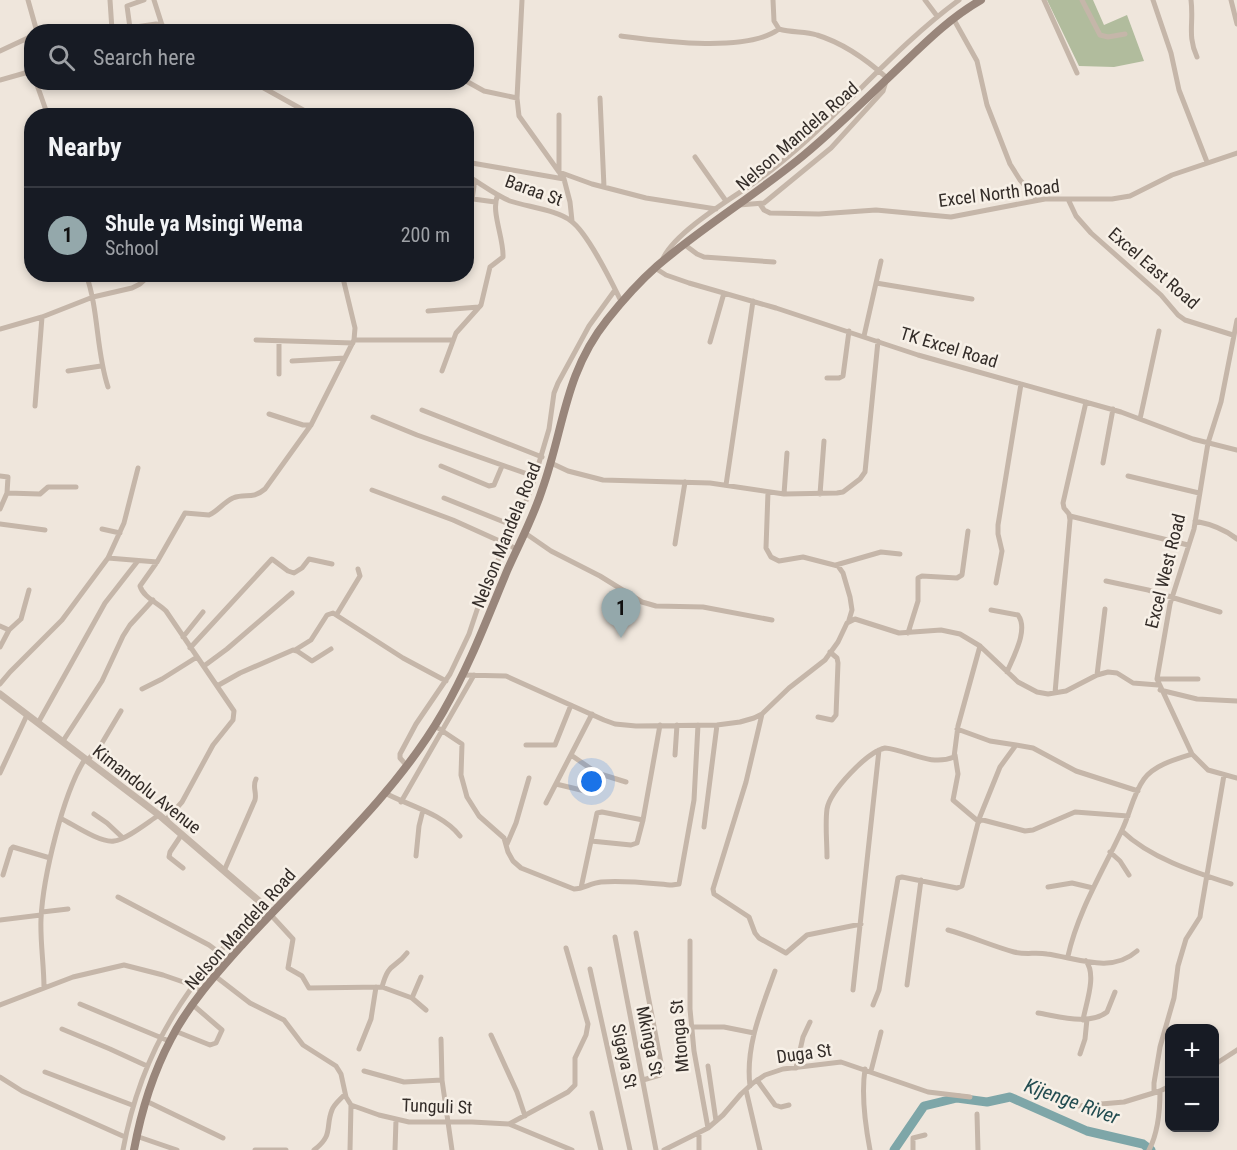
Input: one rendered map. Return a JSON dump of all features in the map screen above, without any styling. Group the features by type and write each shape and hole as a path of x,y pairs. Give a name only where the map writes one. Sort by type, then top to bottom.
{"main road":[{"name":"Nelson Mandela Road","path":"134,1150 146,1101 170,1041 192,1005 228,960 385,793 435,726 463,675 525,533 551,463 574,376 591,343 622,303 655,268 805,154 953,18 981,0"}],"street":[{"path":"28,0 36,24"},
{"path":"110,0 112,24"},
{"path":"129,24 127,6 144,0"},
{"path":"154,0 162,24"},
{"path":"522,0 517,98 521,119 564,179 572,221"},
{"path":"773,0 774,21 779,28"},
{"path":"925,0 938,16"},
{"path":"662,262 665,252 675,242 726,201 793,153 938,16 959,0"},
{"path":"1082,0 1100,35 1108,37 1125,34"},
{"path":"1153,0 1171,52 1179,90 1207,162"},
{"path":"1191,0 1193,24 1191,40 1197,57"},
{"path":"1231,0 1237,24"},
{"path":"1046,1 1077,73"},
{"path":"953,18 978,61 987,105 1010,164 1020,180 1038,200"},
{"path":"621,36 691,44 716,44 763,36 779,28 817,35 837,43 865,59 887,78 883,91 841,139 780,191 760,204 740,205"},
{"path":"0,51 24,40"},
{"path":"0,80 24,73"},
{"path":"474,85 484,91 517,98"},
{"path":"39,90 45,108"},
{"path":"267,90 300,108"},
{"path":"600,98 604,187"},
{"path":"558,115 559,172"},
{"name":"Excel North Road","path":"760,204 770,213 819,214 876,210 951,217 1038,200 1112,199 1130,196 1172,175 1237,153"},
{"path":"695,157 726,201"},
{"path":"474,163 564,179"},
{"path":"559,172 604,187 661,201 716,209"},
{"name":"Baraa St","path":"474,179 510,201 572,221 579,229 622,303"},
{"path":"442,371 452,340 459,328 480,307 490,267 503,256 495,202 498,195"},
{"name":"Excel East Road","path":"1068,199 1076,216 1091,233 1161,295 1178,315 1185,320 1233,335"},
{"path":"474,200 495,202"},
{"path":"685,245 704,256 774,262"},
{"path":"864,336 881,261"},
{"name":"TK Excel Road","path":"655,268 676,279 753,300 918,355 1113,410 1208,443 1237,450"},
{"path":"88,282 93,297 101,366 108,387"},
{"path":"0,329 42,317 93,297 132,288 140,282"},
{"path":"165,821 182,802 213,745 234,718 234,711 166,612 141,591 140,586 157,562 185,513 211,515 233,498 252,497 259,494 311,425 354,342 355,328 344,282"},
{"path":"876,283 972,299"},
{"path":"407,766 400,758 400,754 416,724 446,681 466,641 483,592 536,477 558,383 590,326 615,290"},
{"path":"710,342 724,293"},
{"path":"726,485 753,300"},
{"path":"428,311 480,307"},
{"path":"35,406 42,317"},
{"path":"1208,443 1221,402 1237,320"},
{"path":"827,378 843,376 849,331"},
{"path":"1140,419 1159,331"},
{"path":"256,340 354,342 452,340"},
{"path":"551,463 574,474 603,480 726,485 784,494 843,492 860,479 865,472 878,340"},
{"path":"279,341 279,374"},
{"path":"292,361 345,358"},
{"path":"68,371 101,366"},
{"path":"996,583 1002,551 998,525 1022,384"},
{"path":"1086,402 1063,503 1064,508 1070,516 1188,545"},
{"path":"422,410 542,457"},
{"path":"1103,463 1113,410"},
{"path":"269,414 311,425"},
{"path":"373,417 408,432 536,477"},
{"path":"820,494 824,441"},
{"name":"Excel West Road","path":"1158,685 1172,596 1195,521 1208,443"},
{"path":"784,494 787,453"},
{"path":"441,466 492,486 502,466"},
{"path":"0,684 62,620 108,558 120,533 138,468"},
{"path":"0,476 8,477 0,507"},
{"path":"1128,476 1199,493"},
{"path":"675,544 685,482"},
{"path":"4,494 38,495 48,487 76,487"},
{"path":"372,489 506,542 517,549"},
{"path":"768,492 766,548 769,555 779,561 803,557 836,565 881,552 900,555"},
{"path":"444,498 514,526"},
{"path":"1055,693 1070,516"},
{"path":"1195,521 1212,526 1237,539"},
{"path":"0,524 45,530"},
{"path":"102,529 120,533"},
{"path":"908,633 918,601 918,578 922,576 957,578 962,575 968,531"},
{"path":"525,533 551,551 600,576 642,602 656,606 703,607 772,620"},
{"path":"108,558 157,562"},
{"path":"190,648 236,595 272,559 294,573 302,568 309,559 332,564"},
{"path":"38,723 105,603 137,562"},
{"path":"463,675 506,676 619,724 660,726 717,725 740,722 762,714 789,688 825,660 830,652 849,620 852,610 843,573 836,565"},
{"path":"337,614 360,576 358,569"},
{"path":"1106,581 1172,596 1220,612"},
{"path":"0,647 9,630 21,618 28,590"},
{"path":"204,666 292,594"},
{"path":"63,741 102,681 129,625 153,600"},
{"path":"1097,675 1105,609"},
{"path":"992,610 1013,613 1018,615 1022,621 1019,642 1007,672"},
{"path":"183,637 203,612"},
{"path":"217,686 240,673 295,650 311,640 329,613 337,614 401,657 446,681"},
{"path":"849,620 860,619 895,632 941,630 955,632 980,646 1007,672 1029,688 1042,693 1066,692 1105,672 1114,672 1133,683 1158,685 1198,679"},
{"path":"0,626 9,630"},
{"path":"980,646 957,729 955,755 958,774 953,800 979,820 1025,831 1033,830 1075,812 1128,816"},
{"path":"295,650 313,661 331,648"},
{"path":"818,717 832,720 836,715 838,660 830,652"},
{"path":"142,688 162,679 197,657"},
{"path":"401,802 474,675"},
{"path":"1158,685 1197,699 1237,701"},
{"path":"1158,685 1192,754 1209,770 1237,778"},
{"name":"Kimandolu Avenue","path":"0,694 159,815 271,913"},
{"path":"526,745 555,745 571,705"},
{"path":"44,988 41,914 50,858 69,791 86,760 102,743 121,711"},
{"path":"0,773 27,714"},
{"path":"546,803 592,714"},
{"path":"762,714 746,782 713,889 714,894 749,917 759,938 786,953 807,935 861,924"},
{"path":"675,755 677,725"},
{"path":"435,726 462,744 461,776 470,803 479,816 504,838 510,856 521,868 574,890 592,883 605,882 672,885 680,882 694,800 698,725"},
{"path":"704,827 717,725"},
{"path":"591,842 636,845 644,820 660,726"},
{"path":"957,729 985,739 1033,748 1076,771 1138,792"},
{"path":"873,1005 879,990 897,880 902,877 957,888 962,886 979,820 1002,764 1016,745"},
{"path":"827,857 829,803 860,764 879,750 892,749 936,760 951,759 955,755"},
{"path":"852,990 879,750"},
{"path":"1068,956 1093,888 1122,831 1143,780 1156,770 1192,754"},
{"path":"571,755 597,773 626,782"},
{"path":"1150,1148 1155,1136 1160,1104 1154,1083 1160,1047 1174,998 1178,966 1186,939 1200,917 1224,775"},
{"path":"507,844 516,823 529,778"},
{"path":"224,871 256,797 253,785 256,779"},
{"path":"556,784 585,791"},
{"path":"385,793 423,810 452,827 460,836"},
{"path":"416,856 423,810"},
{"path":"581,889 596,815 599,812 644,820"},
{"path":"94,814 123,838"},
{"path":"62,819 104,840 112,841 123,838 159,815"},
{"path":"1122,831 1135,842 1153,852 1231,884"},
{"path":"182,834 169,855 183,868"},
{"path":"3,875 10,849 14,847 50,858"},
{"path":"1110,852 1120,861 1129,875"},
{"path":"907,985 921,880"},
{"path":"1048,887 1072,882 1093,888"},
{"path":"118,897 219,951 228,960"},
{"path":"123,1150 132,1105 160,1036 192,985 219,951 263,904"},
{"path":"0,920 68,909"},
{"path":"271,913 293,939 288,968 302,976 309,988 379,987 412,998 426,1010"},
{"path":"948,930 1018,953 1068,956 1108,964 1128,958 1137,951"},
{"path":"636,933 662,1068 660,1075 643,1080"},
{"name":"Mkinga St","path":"615,937 656,1150"},
{"name":"Mtonga St","path":"690,941 692,1027 697,1072 708,1128"},
{"path":"509,1124 568,1092 575,1085 575,1058 586,1035 588,1024 566,948"},
{"path":"359,1049 371,1019 379,987 387,970 401,961 407,953"},
{"path":"1080,1054 1085,1039 1090,982 1089,966 1086,961"},
{"path":"0,1005 73,977 124,965 163,975 202,991"},
{"name":"Sigaya St","path":"590,969 630,1150"},
{"path":"760,1150 748,1088 748,1062 754,1033 775,971"},
{"path":"215,976 257,1008 284,1020 303,1046 336,1066 341,1074 345,1094 351,1106 350,1150"},
{"path":"412,998 421,977"},
{"path":"1038,1013 1085,1019 1105,1014 1114,992"},
{"path":"80,1004 170,1041"},
{"path":"175,1031 210,1046 216,1043 222,1030 192,1005"},
{"path":"796,1068 803,1037 810,1022"},
{"path":"692,1027 724,1028 754,1033"},
{"path":"62,1029 147,1066"},
{"path":"870,1150 864,1114 863,1081 881,1032"},
{"path":"491,1035 517,1092 525,1116"},
{"path":"441,1039 442,1080 452,1150"},
{"path":"1219,1062 1237,1050"},
{"name":"Duga St","path":"664,1150 708,1128 757,1080 776,1071 836,1062 868,1070 928,1092 970,1096"},
{"path":"708,1066 716,1121"},
{"path":"364,1071 404,1082 442,1080"},
{"path":"45,1072 132,1105"},
{"path":"0,1077 22,1091 125,1137"},
{"path":"757,1080 775,1105 781,1107 789,1105"},
{"path":"1078,1106 1112,1104 1165,1088"},
{"path":"314,1150 330,1127 332,1109 345,1094"},
{"path":"146,1101 223,1138"},
{"name":"Tunguli St","path":"351,1106 409,1122 509,1124 572,1150"},
{"path":"592,1113 602,1150"},
{"path":"977,1114 978,1150"},
{"path":"395,1150 396,1120"},
{"path":"699,1133 699,1150"},
{"path":"913,1150 913,1138 925,1135"},
{"path":"136,1136 177,1150"},
{"path":"255,1150 286,1150"}],"green space":[{"path":"1047,0 1093,0 1104,25 1127,15 1144,61 1114,67 1079,66"}],"waterway":[{"name":"Kijenge River","path":"894,1150 924,1106 957,1098 987,1102 1010,1097 1087,1131 1143,1144 1151,1150"}],"place":[{"name":"Shule ya Msingi Wema","path":"621,638"}]}
